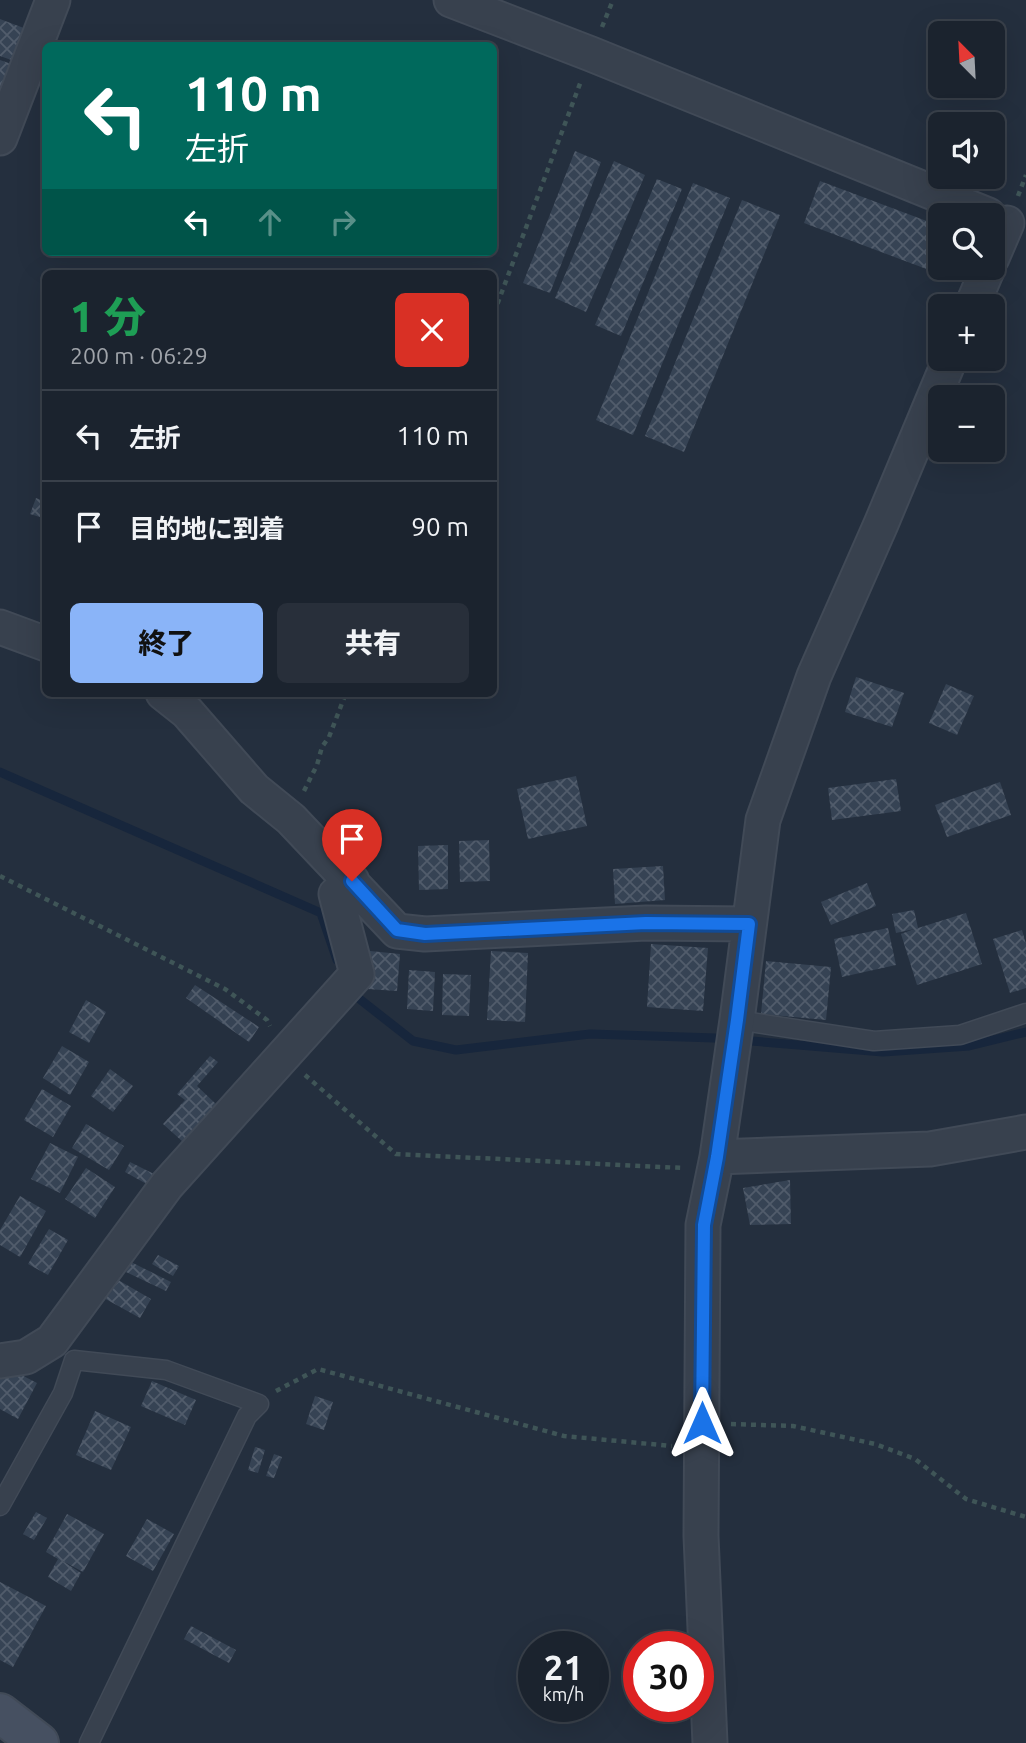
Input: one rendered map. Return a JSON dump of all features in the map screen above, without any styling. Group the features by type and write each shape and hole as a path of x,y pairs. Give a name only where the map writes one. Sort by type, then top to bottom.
{"street":[{"path":"0,138 53,0"},
{"path":"451,0 956,203"},
{"path":"710,1743 701,1536 704,1225 737,1020 763,820 814,676 945,371"},
{"path":"0,627 42,643"},
{"path":"168,697 187,712 254,789 291,819 397,930 425,934 646,923 749,924"},
{"path":"0,1361 26,1357 52,1341 167,1185 357,974 336,894 352,881"},
{"path":"716,1163 930,1149 1026,1132"},
{"path":"0,1713 38,1743"}],"lane":[{"path":"737,1020 874,1041 960,1035 1026,1013"},
{"path":"42,1347 74,1360 166,1370 259,1404 247,1416 89,1743"},
{"path":"0,1506 63,1393 74,1360"}],"path":[{"path":"497,305 591,54"},
{"path":"291,819 317,765 322,747 329,737 344,697"},
{"path":"0,876 225,989 267,1020 284,1056 396,1154 716,1163"},
{"path":"259,1404 270,1394 318,1369 564,1436 702,1436 793,1426 875,1444 915,1459 966,1499 1026,1517"}],"building":[{"path":"0,19 29,30 17,62 0,56"},
{"path":"0,60 14,65 0,101"},
{"path":"575,151 601,162 550,293 523,283"},
{"path":"614,161 645,175 586,312 555,298"},
{"path":"657,179 682,189 621,336 595,325"},
{"path":"820,181 928,222 928,270 804,223"},
{"path":"693,183 730,198 633,435 596,420"},
{"path":"742,200 780,215 684,452 645,436"},
{"path":"36,498 42,500 42,518 30,514"},
{"path":"856,677 904,693 892,727 845,712"},
{"path":"946,684 974,696 957,735 929,723"},
{"path":"576,776 587,826 528,839 517,789"},
{"path":"896,779 901,811 832,820 828,788"},
{"path":"1000,782 1011,815 947,837 935,805"},
{"path":"489,840 490,881 460,882 459,841"},
{"path":"448,845 448,889 419,890 418,846"},
{"path":"663,866 665,900 615,904 613,869"},
{"path":"867,883 876,906 831,925 821,902"},
{"path":"914,910 918,928 966,913 982,964 917,985 901,934 914,929 896,933 892,914"},
{"path":"888,928 896,965 842,977 834,939"},
{"path":"1022,930 1026,944 1026,988 1010,993 993,939"},
{"path":"651,944 708,948 703,1011 647,1007"},
{"path":"370,951 400,954 397,991 367,989"},
{"path":"491,951 528,953 525,1022 487,1020"},
{"path":"766,961 831,967 826,1020 761,1014"},
{"path":"409,970 435,972 433,1011 407,1009"},
{"path":"443,974 471,975 469,1016 442,1015"},
{"path":"195,985 259,1027 249,1042 186,998"},
{"path":"86,1000 106,1012 89,1043 69,1032"},
{"path":"62,1046 89,1062 70,1095 43,1078"},
{"path":"210,1056 218,1062 197,1086 217,1105 183,1142 163,1124 185,1100 177,1094"},
{"path":"110,1069 133,1086 113,1112 91,1096"},
{"path":"42,1089 71,1106 53,1137 24,1120"},
{"path":"86,1124 124,1146 109,1170 72,1148"},
{"path":"50,1143 78,1157 60,1193 31,1179"},
{"path":"130,1162 158,1176 152,1187 125,1172"},
{"path":"86,1168 115,1187 95,1218 65,1199"},
{"path":"790,1180 791,1224 750,1225 743,1188"},
{"path":"20,1196 46,1211 20,1257 0,1245 0,1230"},
{"path":"49,1229 68,1240 48,1275 28,1264"},
{"path":"158,1255 179,1266 173,1276 152,1264"},
{"path":"131,1262 171,1282 166,1291 126,1272"},
{"path":"113,1277 151,1299 140,1318 102,1297"},
{"path":"4,1366 37,1383 18,1419 0,1409 0,1374"},
{"path":"152,1381 196,1400 185,1425 141,1406"},
{"path":"315,1396 333,1402 324,1430 306,1424"},
{"path":"95,1411 131,1427 111,1470 76,1455"},
{"path":"255,1447 265,1450 258,1473 248,1470"},
{"path":"274,1454 282,1457 274,1478 266,1476"},
{"path":"36,1512 47,1518 34,1540 23,1534"},
{"path":"67,1514 104,1534 83,1572 61,1560 81,1573 71,1591 48,1577 58,1559 46,1552"},
{"path":"147,1519 174,1534 153,1571 126,1556"},
{"path":"0,1582 46,1606 13,1667 0,1660"},
{"path":"191,1626 236,1650 229,1663 184,1639"}],"waterway":[{"path":"0,772 321,913 337,960"},
{"path":"352,988 357,997 413,1041 456,1050 590,1034 715,1038 883,1052 969,1046 1026,1032"}],"route":[{"path":"352,881 397,930 425,934 646,923 749,924 717,1157 704,1225 702,1423"}]}
